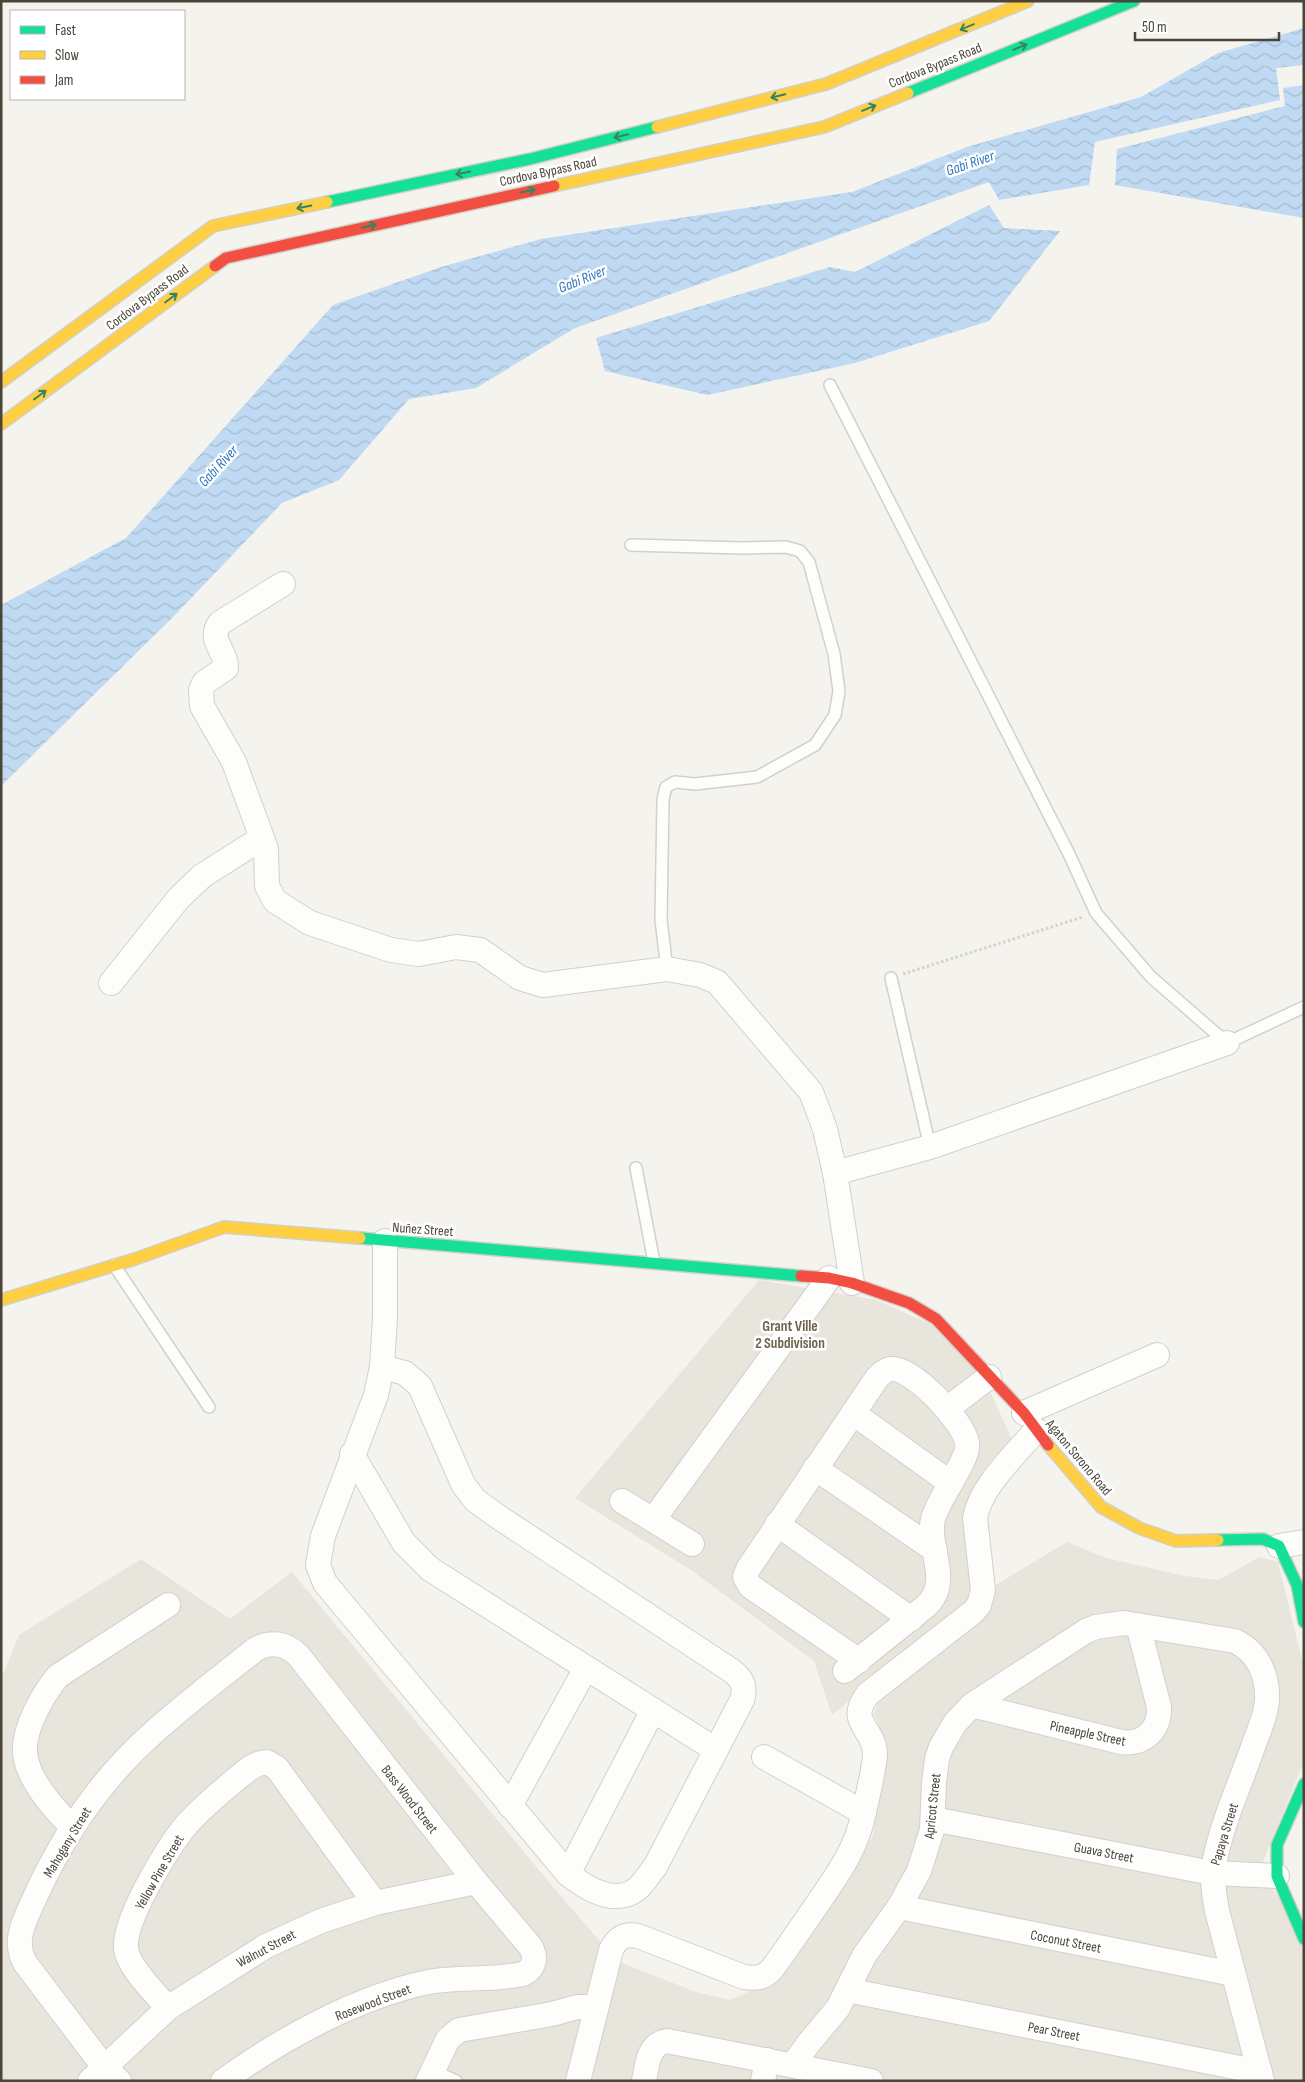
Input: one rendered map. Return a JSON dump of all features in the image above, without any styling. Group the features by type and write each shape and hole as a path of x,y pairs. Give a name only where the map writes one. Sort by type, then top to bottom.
{"main road":[{"name":"Cordova Bypass Road","path":"1,382 213,226 530,159 826,84 1028,1"},
{"name":"Cordova Bypass Road","path":"1,424 226,258 824,127 1134,1"},
{"name":"Nuñez Street","path":"1,1300 114,1265 224,1227 654,1262 829,1278 852,1283"},
{"name":"Agaton Sorono Road","path":"852,1283 909,1303 936,1319 1030,1422 1101,1507 1139,1528 1176,1541 1263,1539 1279,1546"},
{"path":"1279,1546 1297,1585 1304,1622"},
{"path":"1304,1784 1277,1845 1277,1876 1304,1939"}],"street":[{"path":"283,584 220,623 215,629 215,636 226,663 226,668 204,683 201,690 202,706 234,762 266,849 268,886 275,901 310,923 382,947 419,954 456,947 480,950 520,978 542,984 667,968 700,975 717,982 811,1092 825,1129 836,1173 852,1283"},
{"path":"111,983 178,899 202,876 262,838"},
{"path":"836,1173 930,1147 1228,1043"},
{"path":"382,1367 405,1373 420,1386 463,1484 475,1500 740,1677 744,1687 742,1700 655,1867 638,1888 624,1896 602,1894 590,1890 568,1874 323,1578 318,1565 323,1536 352,1454 376,1396 382,1367 385,1328 384,1241"},
{"path":"653,1520 829,1278"},
{"path":"578,2081 611,1950 618,1939 624,1935 638,1936 744,1978 759,1978 767,1975 844,1865 857,1838 875,1756 872,1738 861,1723 860,1708 868,1694 973,1612 979,1604 983,1590 975,1518 976,1508 1030,1422 1157,1355"},
{"path":"890,1369 908,1376 931,1392 948,1408 962,1430 968,1445 965,1457 940,1500 931,1528 938,1574 935,1596 911,1619 852,1666 747,1584 745,1577 748,1569 777,1524 877,1378 890,1369"},
{"path":"948,1408 989,1377"},
{"path":"853,1413 949,1482"},
{"path":"352,1454 404,1543 430,1569 716,1750"},
{"path":"815,1468 935,1550"},
{"path":"622,1500 692,1544"},
{"path":"777,1524 911,1619"},
{"path":"1279,1546 1304,1542"},
{"path":"72,1827 48,1802 28,1765 25,1746 34,1715 47,1689 58,1676 168,1605"},
{"name":"Apricot Street","path":"793,2065 808,2044 832,2017 848,1990 864,1956 899,1908 924,1857 932,1830 937,1759 948,1734 972,1706 1086,1632 1106,1625 1124,1623 1225,1638 1235,1640 1250,1650"},
{"name":"Pineapple Street","path":"972,1706 1122,1742 1130,1743 1145,1738 1155,1727 1159,1707 1138,1625"},
{"name":"Mahogany Street","path":"104,2076 25,1963 18,1947 19,1937 26,1917 59,1848 72,1827 111,1776 153,1733 256,1648 276,1643"},
{"name":"Bass Wood Street","path":"276,1643 292,1649 298,1654 476,1882 530,1946 534,1955 534,1963"},
{"name":"Papaya Street","path":"1250,1650 1257,1658 1264,1674 1267,1699 1266,1710 1227,1818 1215,1858 1212,1886 1232,1974 1261,2076"},
{"path":"510,1806 586,1668"},
{"path":"568,1874 652,1710"},
{"path":"764,1758 864,1813"},
{"name":"Yellow Pine Street","path":"168,2008 137,1970 127,1954 128,1933 134,1914 166,1855 187,1825 223,1790 261,1762 267,1762 277,1768 375,1903"},
{"name":"Guava Street","path":"932,1819 1212,1873 1277,1876"},
{"name":"Walnut Street","path":"104,2076 168,2008 266,1946 321,1921 375,1903 476,1882"},
{"name":"Coconut Street","path":"899,1908 1232,1974"},
{"name":"Rosewood Street","path":"223,2081 274,2047 380,1996 443,1980 523,1974 534,1963"},
{"name":"Pear Street","path":"848,1990 1261,2076"},
{"path":"430,2076 448,2039 459,2030 552,2014 576,2007 596,2007"},
{"path":"644,2081 651,2052 662,2042 674,2041 765,2070 793,2065 871,2081"}],"lane":[{"path":"830,385 1069,854 1096,913 1151,977 1228,1043 1304,1007"},
{"path":"632,545 742,548 786,547 800,551 809,562 834,654 839,691 835,715 815,745 782,764 757,777 695,784 675,782 666,787 663,799 661,920 667,968"},
{"path":"891,978 930,1147"},
{"path":"636,1168 654,1262"},
{"path":"114,1265 209,1407"},
{"path":"430,2076 456,2081"}],"path":[{"path":"891,978 1096,913"}],"shaded area":[{"path":"759,1280 876,1300 935,1326 986,1382 1013,1442 971,1505 976,1578 970,1602 832,1715 814,1661 691,1570 575,1498"},
{"path":"1067,1542 1106,1558 1185,1576 1218,1580 1260,1557 1278,1562 1304,1668 1304,1761 1260,1869 1299,1929 1304,1955 1304,2081 1,2081 1,1679 19,1635 141,1559 230,1619 292,1572 548,1881 617,1961 696,1992 730,2000 773,1981 873,1836 884,1738 874,1714 878,1699 994,1586"}],"water":[{"name":"Gabi River","path":"1304,28 1304,65 1276,68 1280,100 1095,142 1089,185 999,200 989,182 575,328 476,388 409,399 339,480 282,503 172,618 1,786 1,605 126,538 333,305 441,267 541,239 852,192 967,147 1141,97 1218,53"},
{"path":"1304,85 1304,218 1115,185 1117,149 1285,106 1283,88"},
{"path":"989,205 1004,228 1060,231 989,321 855,363 707,395 605,371 596,338 830,267 855,272"}],"traffic: fast":[{"path":"908,93 1134,1"},
{"path":"327,202 530,159 657,127"},
{"path":"360,1238 801,1276"},
{"path":"1218,1540 1263,1539 1279,1546 1297,1585 1304,1622"},
{"path":"1304,1784 1277,1845 1277,1876 1304,1939"}],"traffic: slow":[{"path":"657,127 826,84 1028,1"},
{"path":"554,186 824,127 908,93"},
{"path":"1,382 213,226 327,202"},
{"path":"1,424 215,266"},
{"path":"1,1300 135,1259 224,1227 360,1238"},
{"path":"1048,1445 1101,1507 1139,1528 1176,1541 1218,1540"}],"traffic: jam":[{"path":"215,266 226,258 554,186"},
{"path":"801,1276 829,1278 852,1283 909,1303 936,1319 1024,1413 1048,1445"}],"district":[{"name":"Grant Ville 2 Subdivision","path":"790,1334"}]}
